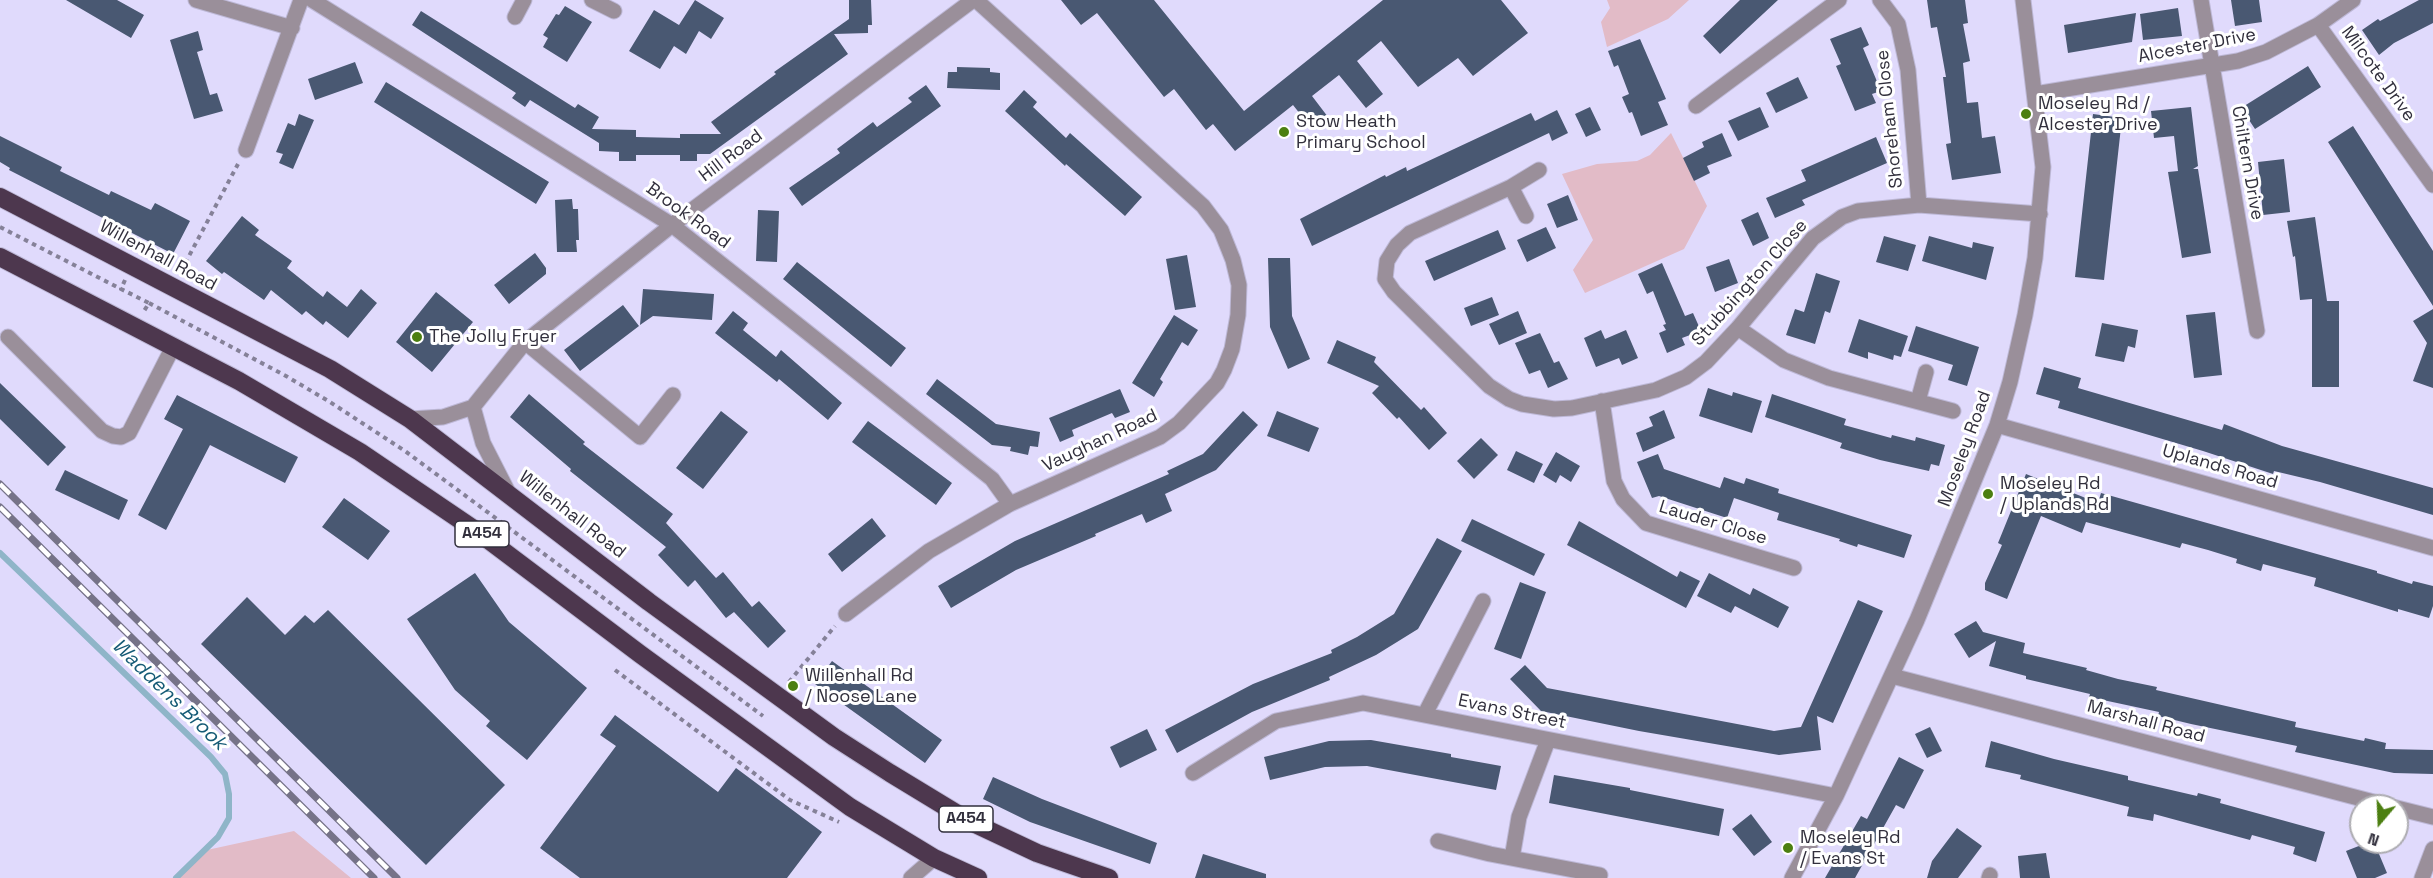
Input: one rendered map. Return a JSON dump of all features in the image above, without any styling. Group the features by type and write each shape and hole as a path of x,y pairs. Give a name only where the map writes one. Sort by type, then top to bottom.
{"highway":[{"name":"Willenhall Road","path":"0,197 330,369 410,419 649,602 834,737 969,821 1037,854 1109,878"},
{"name":"A454","path":"0,257 258,391 360,452 478,532 649,661 849,807 934,858 978,878"}],"street":[{"path":"196,0 292,28"},
{"path":"246,150 301,0"},
{"name":"Brook Road","path":"312,0 672,225 992,479 1010,504"},
{"path":"515,17 524,0"},
{"path":"592,0 614,11"},
{"name":"Hill Road","path":"473,407 525,342 672,225 974,0"},
{"name":"Vaughan Road","path":"846,614 929,550 1010,504 1160,437 1179,423 1217,383 1232,349 1238,315 1239,285 1233,260 1221,231 1203,206 974,0"},
{"path":"1696,106 1839,0"},
{"name":"Shoreham Close","path":"1880,0 1898,24 1908,70 1919,205"},
{"name":"Moseley Road","path":"1792,878 1836,796 1892,676 1963,510 1997,424 2010,382 2025,315 2040,214 2043,167 2023,0"},
{"name":"Chiltern Drive","path":"2201,0 2257,331"},
{"name":"Alcester Drive","path":"2035,94 2238,61 2266,52 2318,25 2354,0"},
{"name":"Milcote Drive","path":"2318,25 2431,177"},
{"name":"Stubbington Close","path":"1539,170 1511,187 1410,233 1397,245 1387,261 1385,279 1394,292 1489,386 1509,399 1522,404 1554,409 1656,390 1686,376 1706,362 1738,328 1813,238 1842,217 1858,211 1919,205 2040,214"},
{"path":"1511,187 1526,216"},
{"path":"1738,328 1784,360 1829,378 1953,411"},
{"path":"8,337 102,431 113,436 129,433 173,346"},
{"path":"525,342 640,437 673,395"},
{"path":"1918,401 1926,372"},
{"name":"Lauder Close","path":"1602,401 1614,481 1623,499 1646,524 1794,568"},
{"path":"410,419 443,417 473,407 483,443 508,492"},
{"name":"Uplands Road","path":"1997,424 2433,548"},
{"path":"1425,714 1483,602"},
{"name":"Marshall Road","path":"1892,676 2349,796"},
{"name":"Evans Street","path":"1193,773 1276,721 1363,703 1836,796"},
{"path":"1512,858 1519,818 1548,740"},
{"path":"2409,811 2433,817"},
{"path":"1438,841 1490,854 1600,875"},
{"path":"2422,878 2433,849"},
{"path":"911,878 934,858"}],"path":[{"path":"170,268 180,273 246,150"},
{"path":"0,227 121,289"},
{"path":"615,670 712,742"}],"shaded area":[{"path":"1607,0 1689,0 1668,19 1607,47 1601,22 1610,8"},
{"path":"1671,133 1707,206 1684,249 1585,293 1573,270 1593,240 1562,174 1597,164 1637,161 1650,155"},
{"path":"294,831 351,878 173,878 207,850"}],"building":[{"path":"66,0 117,0 144,15 131,38"},
{"path":"695,0 724,18 711,39 699,31 686,54 674,46 660,69 629,51 654,10 679,25"},
{"path":"849,0 871,0 872,25 868,25 868,33 834,34 848,54 710,154 697,154 697,161 680,161 680,155 636,155 636,161 619,161 619,152 599,151 599,143 530,100 525,107 512,98 516,93 412,25 421,11 575,108 578,104 599,117 592,129 636,130 636,137 680,138 680,134 721,134 711,122 776,74 774,72 849,19"},
{"path":"1061,0 1154,0 1244,111 1383,0 1501,0 1528,33 1473,76 1458,58 1418,87 1381,41 1357,61 1383,94 1366,108 1339,75 1312,96 1328,117 1312,129 1293,105 1235,151 1213,124 1206,130 1174,89 1164,97 1097,13 1081,25"},
{"path":"1740,0 1778,0 1720,54 1703,36"},
{"path":"1927,0 1965,0 1968,23 1963,24 1970,61 1963,63 1967,103 1978,102 1982,138 1995,136 2001,173 1952,180 1946,144 1951,143 1943,77 1946,77 1937,27 1931,28"},
{"path":"2231,0 2259,0 2262,22 2235,26"},
{"path":"2419,0 2433,0 2433,23 2394,43 2379,55 2362,30 2378,19 2380,21"},
{"path":"565,6 592,22 567,62 543,47 548,38 543,35 556,14 559,15"},
{"path":"2178,8 2182,36 2143,40 2140,14"},
{"path":"2136,13 2132,42 2068,53 2064,25"},
{"path":"1861,27 1869,45 1863,48 1881,91 1872,94 1876,103 1855,111 1836,66 1841,64 1830,39"},
{"path":"198,31 203,50 197,52 210,95 217,93 223,111 194,119 170,40"},
{"path":"1640,39 1666,99 1658,102 1668,125 1641,136 1632,112 1629,113 1622,97 1629,94 1618,65 1614,67 1608,51"},
{"path":"355,62 363,83 315,100 308,79"},
{"path":"2308,66 2321,87 2255,129 2241,108"},
{"path":"957,67 990,68 990,72 1000,73 1000,90 947,88 948,72 957,72"},
{"path":"1798,77 1808,98 1776,113 1766,93"},
{"path":"386,82 549,182 536,204 374,102"},
{"path":"926,85 941,106 802,206 789,188 840,153 837,149 873,122 877,127 912,102 908,98"},
{"path":"1024,90 1037,102 1033,107 1066,138 1070,133 1142,197 1125,216 1066,164 1065,166 1005,111"},
{"path":"1590,107 1601,130 1586,137 1575,114"},
{"path":"1760,107 1769,127 1738,141 1728,121"},
{"path":"2191,107 2198,166 2193,169 2198,169 2211,253 2182,258 2168,172 2178,171 2174,136 2154,138 2151,111"},
{"path":"1557,110 1568,133 1552,141 1549,133 1312,246 1300,219 1385,175 1386,177 1406,167 1407,171 1531,113 1535,121"},
{"path":"299,114 314,120 293,169 279,163 283,154 276,152 288,123 295,126"},
{"path":"2093,114 2122,118 2104,280 2075,277"},
{"path":"2353,126 2433,251 2433,306 2328,142"},
{"path":"1722,133 1732,156 1707,166 1710,173 1694,181 1683,158 1704,147 1702,142"},
{"path":"0,136 62,167 60,171 109,195 111,191 151,210 155,203 190,221 173,254 9,170 10,168 0,162"},
{"path":"1876,137 1887,163 1802,200 1805,205 1775,218 1766,198 1806,181 1801,170"},
{"path":"2284,159 2290,212 2263,215 2258,162"},
{"path":"1568,195 1578,220 1557,228 1547,204"},
{"path":"572,199 573,209 578,209 577,252 557,252 555,200"},
{"path":"758,210 779,211 777,262 756,261"},
{"path":"1758,212 1769,238 1753,246 1741,220"},
{"path":"242,216 259,230 255,235 292,261 287,268 323,297 327,291 347,307 361,289 377,303 348,338 326,321 323,325 306,311 302,315 271,290 264,300 224,272 222,274 206,261"},
{"path":"2315,217 2327,301 2339,301 2339,387 2312,387 2312,299 2300,300 2295,256 2293,257 2287,221"},
{"path":"1546,227 1556,248 1527,262 1517,240"},
{"path":"1498,230 1506,249 1434,281 1425,261"},
{"path":"1884,236 1916,245 1908,271 1876,262"},
{"path":"1929,236 1972,248 1973,242 1994,247 1986,280 1922,261"},
{"path":"535,253 546,268 546,274 509,304 494,285"},
{"path":"1187,255 1196,307 1175,310 1166,259"},
{"path":"1268,258 1290,258 1292,316 1310,359 1288,369 1270,327"},
{"path":"1729,259 1738,283 1715,292 1706,267"},
{"path":"797,262 906,348 891,367 783,279"},
{"path":"1662,263 1685,316 1693,313 1701,331 1682,338 1685,345 1667,353 1659,333 1666,330 1663,325 1666,324 1653,291 1647,294 1638,274"},
{"path":"1816,273 1840,281 1830,313 1825,311 1815,344 1786,335 1795,309 1804,312"},
{"path":"643,289 714,294 712,320 653,316 640,325"},
{"path":"436,292 473,322 432,372 396,342"},
{"path":"1492,297 1499,315 1471,326 1464,308"},
{"path":"623,305 639,326 580,371 564,350"},
{"path":"2433,309 2433,388 2413,381 2427,343 2413,321"},
{"path":"733,311 748,323 743,330 776,357 781,350 842,403 828,420 779,379 777,382 715,333"},
{"path":"1518,311 1527,333 1499,345 1489,324"},
{"path":"2215,312 2222,375 2194,378 2186,315"},
{"path":"1174,315 1198,330 1188,346 1182,342 1160,379 1163,382 1154,397 1132,383"},
{"path":"1859,319 1908,336 1901,357 1894,355 1893,360 1868,352 1868,359 1848,352"},
{"path":"2102,323 2138,330 2135,348 2128,346 2124,362 2095,356"},
{"path":"1916,326 1979,347 1967,386 1948,380 1953,365 1908,351"},
{"path":"1601,330 1605,339 1626,330 1638,358 1622,365 1619,358 1596,367 1584,338"},
{"path":"1540,333 1554,363 1559,361 1568,379 1548,388 1540,370 1529,374 1515,343"},
{"path":"1337,340 1376,357 1374,362 1421,410 1424,407 1447,433 1429,450 1399,417 1397,419 1372,393 1379,386 1327,363"},
{"path":"2044,367 2081,378 2078,388 2222,430 2224,424 2282,446 2433,488 2433,515 2320,482 2274,471 2273,474 2058,408 2060,401 2036,394"},
{"path":"937,379 996,424 1040,432 1038,447 1030,446 1028,455 1010,451 1011,447 992,445 926,394"},
{"path":"0,383 66,447 48,466 0,419"},
{"path":"1708,388 1732,396 1733,392 1762,401 1752,433 1699,416"},
{"path":"1120,389 1130,412 1115,418 1112,413 1072,430 1074,436 1060,442 1049,418"},
{"path":"529,394 585,442 583,444 673,514 666,523 716,578 723,572 752,607 759,601 786,631 768,648 734,612 726,618 695,580 688,587 658,555 666,547 570,471 571,469 510,417"},
{"path":"1772,394 1846,419 1844,425 1891,438 1892,435 1915,441 1916,437 1945,445 1939,466 1931,464 1929,471 1880,460 1840,448 1842,443 1765,417"},
{"path":"177,395 298,457 285,483 210,445 166,530 138,515 183,429 164,419"},
{"path":"1664,410 1675,438 1643,452 1636,433 1653,426 1649,417"},
{"path":"721,411 748,432 703,489 676,468"},
{"path":"1243,411 1258,425 1216,470 1165,494 1172,511 1146,523 1142,514 1095,534 1096,536 1016,570 951,608 938,586 1015,541 1169,474 1167,471 1203,454"},
{"path":"1277,411 1319,428 1309,452 1267,436"},
{"path":"868,421 952,483 936,505 852,442"},
{"path":"1481,438 1498,455 1474,479 1457,461"},
{"path":"1516,451 1543,464 1534,483 1507,470"},
{"path":"1556,452 1580,466 1571,482 1560,475 1556,483 1543,475"},
{"path":"1658,454 1664,469 1720,488 1724,477 1744,484 1746,478 1779,489 1778,493 1912,535 1904,558 1858,544 1857,547 1839,541 1840,539 1777,520 1779,513 1734,498 1727,518 1659,496 1652,498 1637,462"},
{"path":"65,470 128,500 119,520 55,490"},
{"path":"2026,474 2098,503 2101,493 2377,571 2377,573 2412,584 2413,581 2433,586 2433,606 2429,618 2398,609 2398,612 2314,586 2316,578 2263,564 2261,571 2236,563 2237,559 2208,550 2182,543 2180,548 2086,522 2082,533 2041,516 2007,599 1985,590 1985,583 2002,545 1998,543"},
{"path":"344,498 390,531 368,560 322,527"},
{"path":"872,518 886,536 842,572 828,554"},
{"path":"1472,519 1545,554 1534,576 1461,541"},
{"path":"1579,521 1677,577 1680,571 1700,581 1686,608 1567,545"},
{"path":"1437,538 1462,551 1418,629 1376,655 1329,677 1330,680 1252,712 1177,753 1165,730 1253,684 1332,653 1331,650 1394,614"},
{"path":"475,573 509,622 587,688 527,760 486,726 490,721 455,690 407,619"},
{"path":"1709,573 1750,595 1753,588 1789,607 1778,628 1735,606 1731,613 1697,596"},
{"path":"1520,582 1546,592 1521,659 1494,649"},
{"path":"247,597 285,635 305,615 314,623 328,610 505,785 426,865 201,644"},
{"path":"1858,600 1883,611 1833,723 1817,716 1821,750 1779,755 1639,731 1541,711 1510,679 1525,665 1547,688 1774,731 1801,727"},
{"path":"1976,621 1983,632 2025,643 2023,653 2087,668 2086,670 2118,679 2157,687 2156,690 2296,722 2295,727 2364,741 2365,738 2386,743 2385,749 2433,750 2433,774 2394,773 2295,752 2297,746 2158,716 2159,712 2089,697 2090,694 2026,679 2026,676 1989,666 1996,641 1969,658 1954,634"},
{"path":"832,661 942,740 925,763 815,684"},
{"path":"615,715 718,792 736,768 822,832 787,878 580,878 540,848 616,746 600,735"},
{"path":"1930,727 1942,751 1927,758 1915,734"},
{"path":"1147,729 1157,750 1120,768 1110,747"},
{"path":"1371,740 1451,754 1451,757 1501,766 1496,790 1367,766 1325,767 1270,780 1264,757 1329,741"},
{"path":"1991,741 2054,759 2128,776 2128,780 2197,796 2198,793 2221,799 2220,803 2325,832 2316,862 2293,854 2295,847 2252,835 2250,840 2154,814 2153,821 2127,816 2129,807 2020,779 2021,775 1985,767"},
{"path":"1899,757 1924,770 1904,809 1896,805 1855,878 1825,878 1861,816 1867,819"},
{"path":"1554,775 1630,788 1630,790 1724,809 1719,836 1549,803"},
{"path":"993,777 1042,799 1157,843 1150,864 1030,822 983,799"},
{"path":"1751,814 1772,842 1754,856 1732,829"},
{"path":"1957,828 1982,846 1958,878 1927,878 1932,861"},
{"path":"2349,850 2349,854 2379,854 2387,873 2375,878 2357,878 2346,851"},
{"path":"2046,853 2050,878 2020,878 2018,856"},
{"path":"1203,854 1266,874 1266,878 1195,878"}],"waterway":[{"name":"Waddens Brook","path":"0,553 211,757 225,774 229,794 229,818 218,837 176,878"}],"railway":[{"path":"0,484 397,878"},
{"path":"0,507 374,878"}],"place":[{"name":"Moseley Rd / Alcester Drive","path":"2026,114"},
{"name":"Stow Heath Primary School","path":"1284,132"},
{"name":"The Jolly Fryer","path":"417,337"},
{"name":"Moseley Rd / Uplands Rd","path":"1988,494"},
{"name":"Willenhall Rd / Noose Lane","path":"793,686"},
{"name":"Moseley Rd / Evans St","path":"1788,848"}]}
